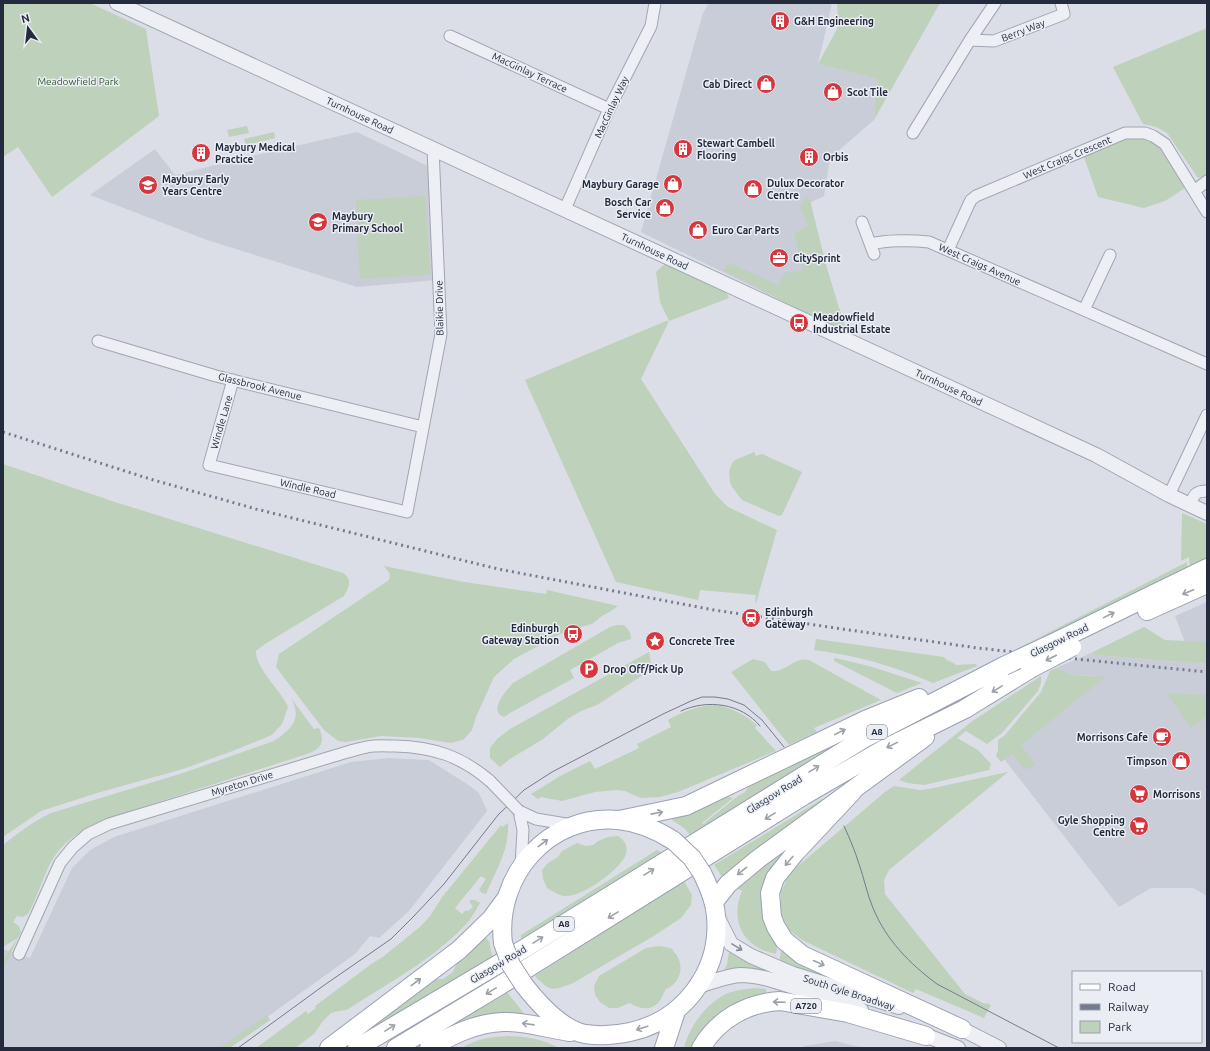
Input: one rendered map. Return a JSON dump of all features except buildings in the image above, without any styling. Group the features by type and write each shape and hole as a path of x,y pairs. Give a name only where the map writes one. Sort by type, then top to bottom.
{"main road":[{"name":"Glasgow Road","path":"357,1048 522,950 862,739 997,670 1207,568"},
{"name":"Glasgow Road","path":"396,1048 499,986 803,796 884,749 965,708 1030,669 1072,647 1207,584"},
{"path":"586,1038 564,1024 542,1007 524,985 511,964 503,943 502,916 506,898 513,880 522,865 540,845 557,833 575,825 597,820 619,820 686,806 865,720 936,691 997,670"},
{"path":"715,909 728,884 758,858 853,791 965,708"},
{"path":"853,791 795,853 775,878 770,893 772,917 776,927 784,940 802,955 962,1029"},
{"path":"429,1048 465,1030 483,1025 504,1022 543,1026 586,1038 622,1033 641,1029 659,1022 676,1011 689,999 699,986 710,965 715,949 717,932 715,909 708,885 692,858 674,841 660,832 645,826 619,820"},
{"path":"329,1048 459,950 491,919 506,898"},
{"name":"A720","path":"701,1048 712,1032 732,1015 753,1006 780,1001 848,1013 926,1036"},
{"path":"664,1048 676,1011"}],"street":[{"name":"Turnhouse Road","path":"117,3 1096,455 1169,495 1207,513"},
{"name":"MacGinlay Way","path":"565,209 609,109 651,26 655,3"},
{"path":"913,133 970,40 995,3"},
{"name":"Berry Way","path":"970,40 994,41 1064,14 1061,3"},
{"name":"MacGinlay Terrace","path":"450,36 609,109"},
{"name":"West Craigs Crescent","path":"948,250 971,200 1125,133 1144,133 1161,140 1171,152 1207,212"},
{"name":"Blaikie Drive","path":"406,512 440,334 433,149"},
{"path":"1194,191 1207,181"},
{"name":"West Craigs Avenue","path":"862,222 872,249 880,242 929,242 1207,364"},
{"path":"1084,310 1110,255"},
{"name":"Glassbrook Avenue","path":"98,342 233,380 423,427"},
{"name":"Windle Lane","path":"209,465 233,380"},
{"path":"1169,495 1207,415"},
{"name":"Windle Road","path":"209,465 406,512"},
{"path":"1190,505 1195,494 1200,491 1207,491"},
{"name":"Myreton Drive","path":"19,954 60,863 73,847 88,834 109,824 368,747 411,746 434,750 463,761 476,770 490,781 519,811 536,819 575,825"},
{"path":"519,811 523,830 522,865"},
{"name":"South Gyle Broadway","path":"715,909 732,944 757,959 793,974 962,1029 999,1048"},
{"name":"South Gyle Broadway","path":"699,986 739,975 750,975 771,980 834,999 958,1048"}],"shaded area":[{"path":"709,3 832,3 818,64 879,79 874,120 830,158 824,196 807,204 845,332 641,232 703,13"},
{"name":"Maybury Primary School","path":"357,132 430,167 437,280 357,287 207,240 90,195 155,149 175,175"},
{"path":"1207,602 1207,647 1186,645 1175,616"},
{"name":"Gyle Shopping Centre","path":"1091,653 1096,655 1207,664 1207,896 1193,888 1151,888 1119,907 1001,755 1095,676 1073,675 1056,668"},
{"path":"388,758 429,760 479,793 487,811 409,911 379,938 370,936 355,954 224,1048 3,1048 3,949 30,958 72,868 90,850 114,837 351,762"},
{"path":"835,1041 864,1048 801,1048 805,1046"}],"green space":[{"name":"Meadowfield Park","path":"3,3 90,3 146,29 159,116 52,197 18,147 3,157"},
{"path":"837,3 940,3 874,120 878,79 818,64 837,29"},
{"path":"1207,28 1207,175 1198,178 1167,133 1156,127 1143,124 1113,67"},
{"path":"247,126 249,133 229,137 227,130"},
{"path":"274,132 275,138 246,145 244,139"},
{"path":"1138,138 1148,140 1159,145 1185,188 1165,201 1144,208 1098,197 1084,157 1127,139"},
{"path":"425,196 430,275 360,279 356,200"},
{"path":"805,198 810,200 826,265 845,327 836,329 725,271 726,266 732,264 778,285 785,273 804,270 794,234 808,226 800,206"},
{"path":"665,264 725,289 729,298 669,321 660,302 656,272"},
{"path":"669,321 641,379 715,494 728,507 777,530 756,603 756,595 700,590 698,600 616,582 525,380"},
{"path":"754,452 756,456 762,454 802,472 782,515 779,516 742,500 732,487 729,472 732,463 735,460"},
{"path":"3,464 115,502 343,573 348,578 349,584 344,596 256,651 257,658 264,672 285,700 288,707 282,724 272,735 183,769 97,793 41,811 3,837"},
{"path":"1182,513 1207,524 1207,561 1190,569 1189,557 1181,561"},
{"path":"1187,562 1187,571 978,670 979,668"},
{"path":"384,566 464,582 546,594 547,590 618,606 592,624 566,631 514,659 494,677 476,717 472,730 463,740 451,743 419,738 381,736 346,742 338,741 324,730 276,667 279,654 389,580 390,574"},
{"path":"624,625 627,628 631,635 631,639 618,643 570,670 574,678 504,717 499,714 497,710 500,700 513,683 610,627"},
{"path":"1144,627 1165,640 1207,642 1207,664 1096,655 1091,653"},
{"path":"816,639 944,657 956,665 976,664 977,666 933,683 904,671 875,662 814,650"},
{"path":"649,652 652,669 597,705 581,711 569,718 543,739 510,759 500,767 490,758 490,748 497,739 510,729"},
{"path":"835,658 869,666 922,683 897,693 834,661"},
{"path":"753,659 765,662 771,671 781,670 799,660 809,660 881,700 814,728 817,732 789,745 731,672"},
{"path":"1056,668 1073,675 1105,677 1021,745 1035,764 1026,770 1012,754 1001,762 996,756 998,750 998,740 1005,735 1041,692 1050,671"},
{"path":"1041,676 1041,683 1038,691 1002,733 987,744 966,731 957,738 978,750 991,764 989,770 924,785 907,783 899,780 971,722"},
{"path":"1166,693 1207,695 1207,716 1191,728"},
{"path":"291,698 314,729 319,728 322,741 316,750 112,817 83,830 67,842 54,858 48,868 28,914 23,917 17,916 13,922 19,926 21,932 3,969 3,959 18,938 3,947 3,845 38,820 51,813 183,773 274,741 290,728 295,718 296,712"},
{"path":"716,705 733,710 752,721 757,725 755,728 776,751 678,792 660,797 641,798 625,791 617,790 595,792 562,801 541,797 538,799 531,794 560,776 590,761 595,769 639,748 637,744 671,727 668,720 680,714 697,708"},
{"path":"862,732 693,838 684,828 672,820 673,817 725,796 733,798 702,823 703,824 745,792 750,785"},
{"path":"1008,772 889,870 884,880 885,894 965,994 985,1004 991,1005 984,1018 916,989 913,993 802,940 789,930 781,913 781,892 788,877 798,866 885,792 894,786 920,790 929,789"},
{"path":"822,799 824,802 749,854 723,878 714,865"},
{"path":"508,823 505,850 486,894 479,890 486,879 481,876 455,908 462,914 466,910 468,911 473,907 469,901 475,900 480,903 469,921 454,936 425,960 347,1010 331,1013 314,1034 295,1048 256,1048 306,1011 308,1014 316,1008 315,1006 384,956 421,926 430,916 443,896 501,825 502,827"},
{"path":"618,836 625,843 626,854 617,868 600,882 580,893 564,896 547,888 543,879 542,870 548,863 558,857 562,851 577,843 586,846 593,845 608,837"},
{"path":"789,845 791,848 772,874 778,943 776,954 755,946 742,932 737,913 738,902 742,891 738,889 744,880"},
{"path":"657,850 664,854 521,943 521,935"},
{"path":"684,881 692,895 691,905 681,918 652,937 573,983 561,988 556,989 548,987 535,976"},
{"path":"486,938 489,941 493,960 368,1033 367,1029 434,979 443,979 453,972 457,962"},
{"path":"659,946 668,947 676,954 680,964 680,974 675,983 666,989 659,1002 651,1008 640,1008 629,1003 618,1008 609,1008 600,1002 595,995 594,986 599,976 646,948"},
{"path":"782,946 828,977 779,962"},
{"path":"729,952 746,962 771,971 770,974 723,973 727,964"},
{"path":"756,988 766,989 766,998 699,1048 684,1048 690,1032 700,1016 713,1002 728,993"},
{"path":"507,992 526,1016 456,1028 419,1048 411,1048"},
{"path":"267,1015 270,1020 230,1048 219,1048"},
{"path":"506,1036 534,1039 546,1042 559,1048 462,1048 489,1038"}],"tram line":[{"path":"238,1048 391,939 444,884 498,815 524,790 552,772 663,714 702,697 728,699 744,705 762,720 784,747"},
{"path":"681,711 702,705 723,705 743,712 760,726"},
{"path":"844,826 856,854 869,897 878,920 892,941 908,960 937,984 1059,1048"}],"railway":[{"path":"3,432 150,479 256,509 498,569 714,610 849,630 978,648 1207,672"}],"place":[{"name":"G&H Engineering","path":"780,21"},
{"name":"Cab Direct","path":"766,84"},
{"name":"Scot Tile","path":"833,92"},
{"name":"Stewart Cambell Flooring","path":"683,149"},
{"name":"Maybury Medical Practice","path":"201,153"},
{"name":"Orbis","path":"809,157"},
{"name":"Maybury Garage","path":"673,184"},
{"name":"Maybury Early Years Centre","path":"148,185"},
{"name":"Dulux Decorator Centre","path":"753,189"},
{"name":"Bosch Car Service","path":"665,208"},
{"name":"Maybury Primary School","path":"318,222"},
{"name":"Euro Car Parts","path":"698,230"},
{"name":"CitySprint","path":"779,258"},
{"name":"Meadowfield Industrial Estate","path":"799,323"},
{"name":"Edinburgh Gateway","path":"751,618"},
{"name":"Edinburgh Gateway Station","path":"573,634"},
{"name":"Concrete Tree","path":"655,641"},
{"name":"Drop Off/Pick Up","path":"589,669"},
{"name":"Morrisons Cafe","path":"1162,737"},
{"name":"Timpson","path":"1181,761"},
{"name":"Morrisons","path":"1139,794"},
{"name":"Gyle Shopping Centre","path":"1139,826"}]}
